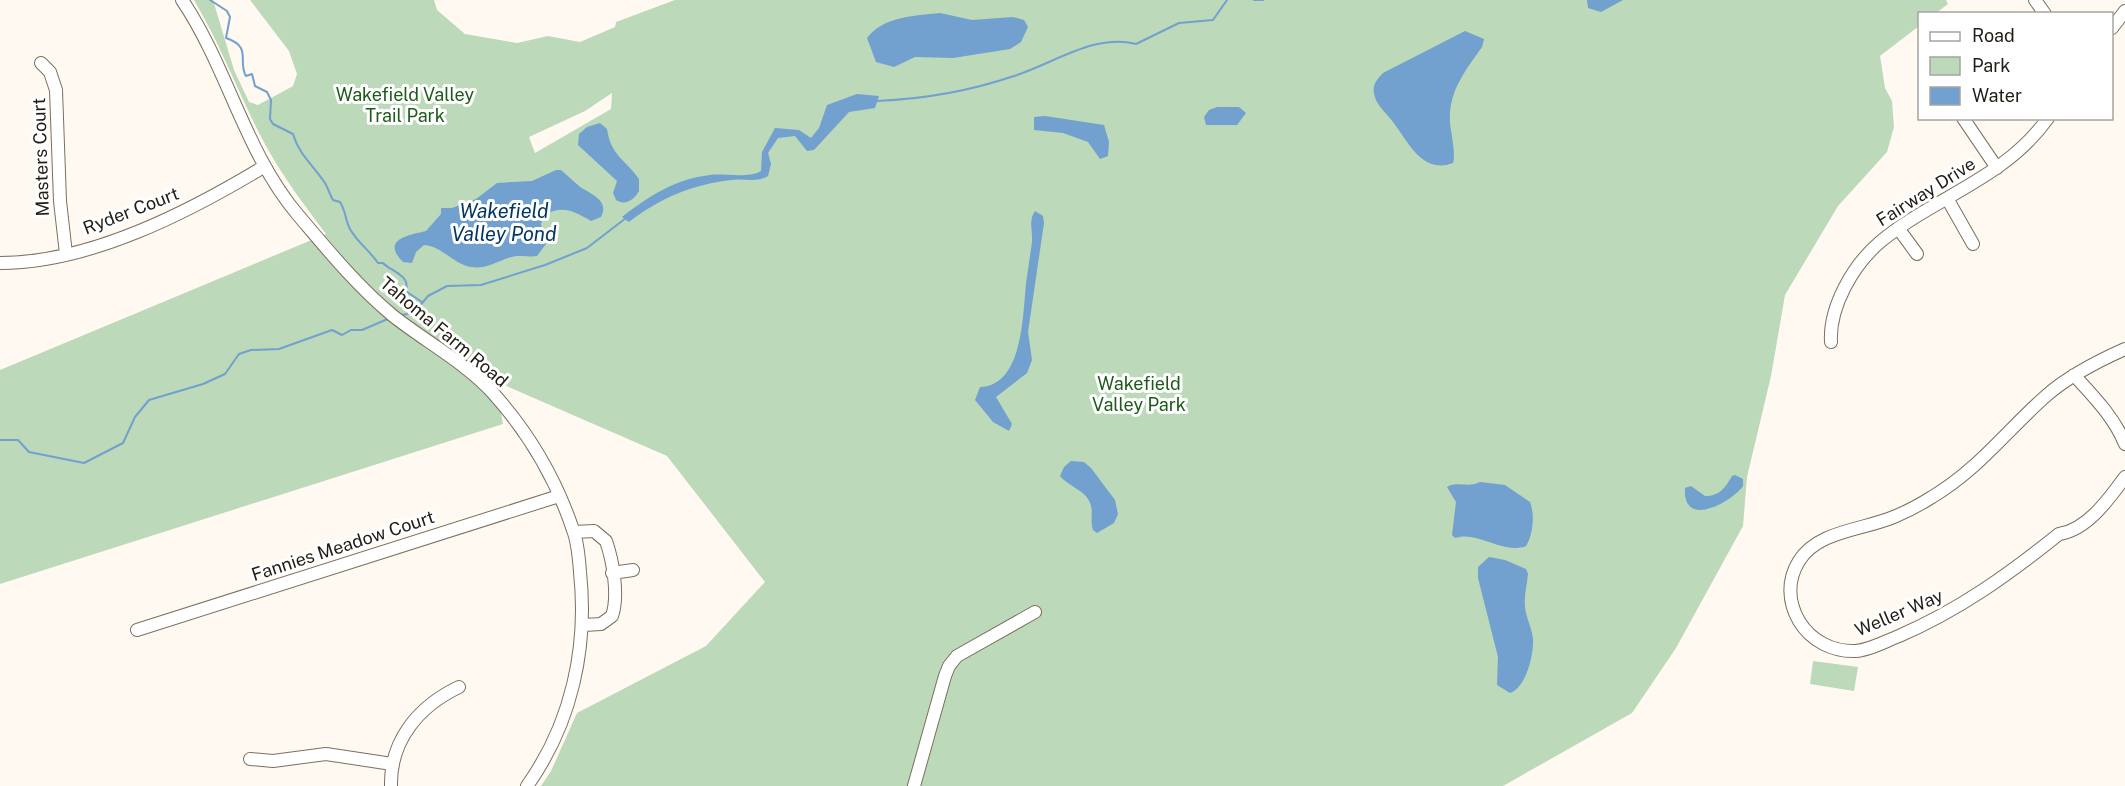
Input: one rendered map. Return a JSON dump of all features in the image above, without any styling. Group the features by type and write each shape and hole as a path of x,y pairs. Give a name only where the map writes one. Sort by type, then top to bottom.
{"street":[{"name":"Tahoma Farm Road","path":"182,0 202,30 265,166 296,213 390,313 491,391 538,452 560,496 574,531 584,625 574,683 562,721 541,767 527,786"},
{"path":"2113,27 2125,10"},
{"name":"Masters Court","path":"41,63 53,78 56,90 60,201 66,254"},
{"path":"1964,120 1997,168"},
{"name":"Fairway Drive","path":"1831,342 1831,321 1850,280 1869,254 1898,228 1948,200 1997,168 2028,142 2046,120"},
{"name":"Ryder Court","path":"0,262 33,260 93,247 182,212 211,198 265,166"},
{"path":"1948,200 1973,244"},
{"path":"1898,228 1917,254"},
{"name":"Weller Way","path":"2125,349 2074,375 2049,393 1975,467 1933,497 1896,517 1840,534 1813,546 1800,560 1792,576 1790,591 1793,610 1814,639 1827,646 1859,651 1884,642 1936,620 2008,575 2059,534 2069,533 2090,518 2125,477"},
{"path":"2074,375 2104,409 2125,444"},
{"name":"Fannies Meadow Court","path":"137,630 560,496"},
{"path":"574,531 594,531 602,536 608,546 612,573 615,603 612,615 601,624 584,625"},
{"path":"612,573 633,570"},
{"path":"914,786 943,684 952,661 1035,612"},
{"path":"391,786 392,764 400,740 413,721 442,695 459,687"},
{"path":"250,759 273,761 326,754 392,764"}],"green space":[{"name":"Wakefield Valley Park","path":"194,0 213,0 234,70 249,102 258,105 293,86 297,74 289,51 250,0 434,0 437,10 465,34 517,43 548,36 580,42 615,27 616,22 675,0 1946,0 1948,4 1937,12 1918,12 1918,27 1880,56 1885,88 1892,101 1894,127 1887,152 1838,206 1785,295 1771,376 1747,477 1743,526 1676,648 1632,713 1503,786 541,786 551,771 577,713 706,646 765,582 667,456 495,381 503,424 0,584 0,370 326,234 287,180 266,146","holes":["612,93 611,109 535,153 529,137 585,111"]},
{"path":"1813,661 1858,667 1854,691 1810,684"}],"water":[{"path":"1587,0 1623,0 1601,12 1588,8"},
{"path":"940,13 972,20 1013,17 1024,20 1028,27 1021,42 1010,49 953,58 915,57 894,67 876,62 867,38 874,31 900,18"},
{"path":"1465,31 1484,39 1482,47 1459,82 1452,101 1450,123 1454,149 1453,163 1431,164 1414,152 1379,105 1374,87 1377,79 1383,73"},
{"path":"857,94 879,96 875,108 849,112 814,150 807,151 795,136 778,138 768,153 771,164 768,176 760,179 732,180 704,185 665,199 629,222 622,217 652,196 685,180 710,175 749,175 761,171 762,152 775,128 799,130 811,138 819,128 827,105"},
{"path":"1217,107 1239,107 1246,113 1237,125 1206,125 1204,117 1209,110"},
{"path":"1045,116 1104,125 1109,142 1108,156 1100,159 1088,142 1063,133 1034,130 1034,117"},
{"path":"600,123 607,129 615,151 639,179 639,191 629,201 616,200 613,193 617,181 578,145 579,134 587,127"},
{"name":"Wakefield Valley Pond","path":"561,170 579,186 598,198 603,211 601,217 591,221 568,210 557,210 544,215 541,224 546,244 537,256 517,256 489,265 471,267 430,246 424,245 416,252 412,263 403,262 397,254 396,243 400,239 426,231 441,214 441,208 452,208 476,199 497,183 532,181"},
{"path":"1035,211 1043,216 1044,223 1028,332 1032,360 1027,373 996,397 1012,424 1009,431 993,422 975,400 980,387 994,384 1005,375 1013,362 1024,312 1032,242 1031,222"},
{"path":"1071,461 1084,462 1091,468 1115,500 1118,514 1114,523 1097,533 1092,527 1092,509 1089,501 1060,476 1064,467"},
{"path":"1735,475 1743,479 1743,486 1719,505 1699,510 1691,507 1686,500 1685,488 1691,486 1705,496 1715,495 1722,491"},
{"path":"1480,482 1505,485 1530,502 1532,524 1526,546 1509,547 1472,537 1455,538 1452,535 1456,502 1447,487"},
{"path":"1489,557 1505,560 1526,569 1528,574 1525,607 1532,635 1532,653 1525,678 1516,690 1510,693 1497,685 1498,657 1478,578 1478,567"}],"waterway":[{"path":"210,0 227,11 230,17 226,38 242,50 246,76 252,74 255,86 267,92 271,100 270,119 273,124 293,134 299,148 325,183 333,200 340,202 348,226 356,238 378,263 383,263 402,276 406,282 407,292 422,302"},
{"path":"877,101 929,96 981,86 1029,71 1089,46 1120,42 1136,44 1179,23 1213,20 1227,0"},
{"path":"1254,0 1263,0"},
{"path":"401,315 414,313 428,296 447,286 481,285 545,265 587,248 626,218"},
{"path":"0,440 18,440 29,452 84,463 123,443 135,417 149,400 203,384 225,374 239,354 251,350 279,349 332,330 342,335 351,330 362,330 390,318"}],"park label":[{"name":"Wakefield Valley Trail Park","path":"405,106"}]}
